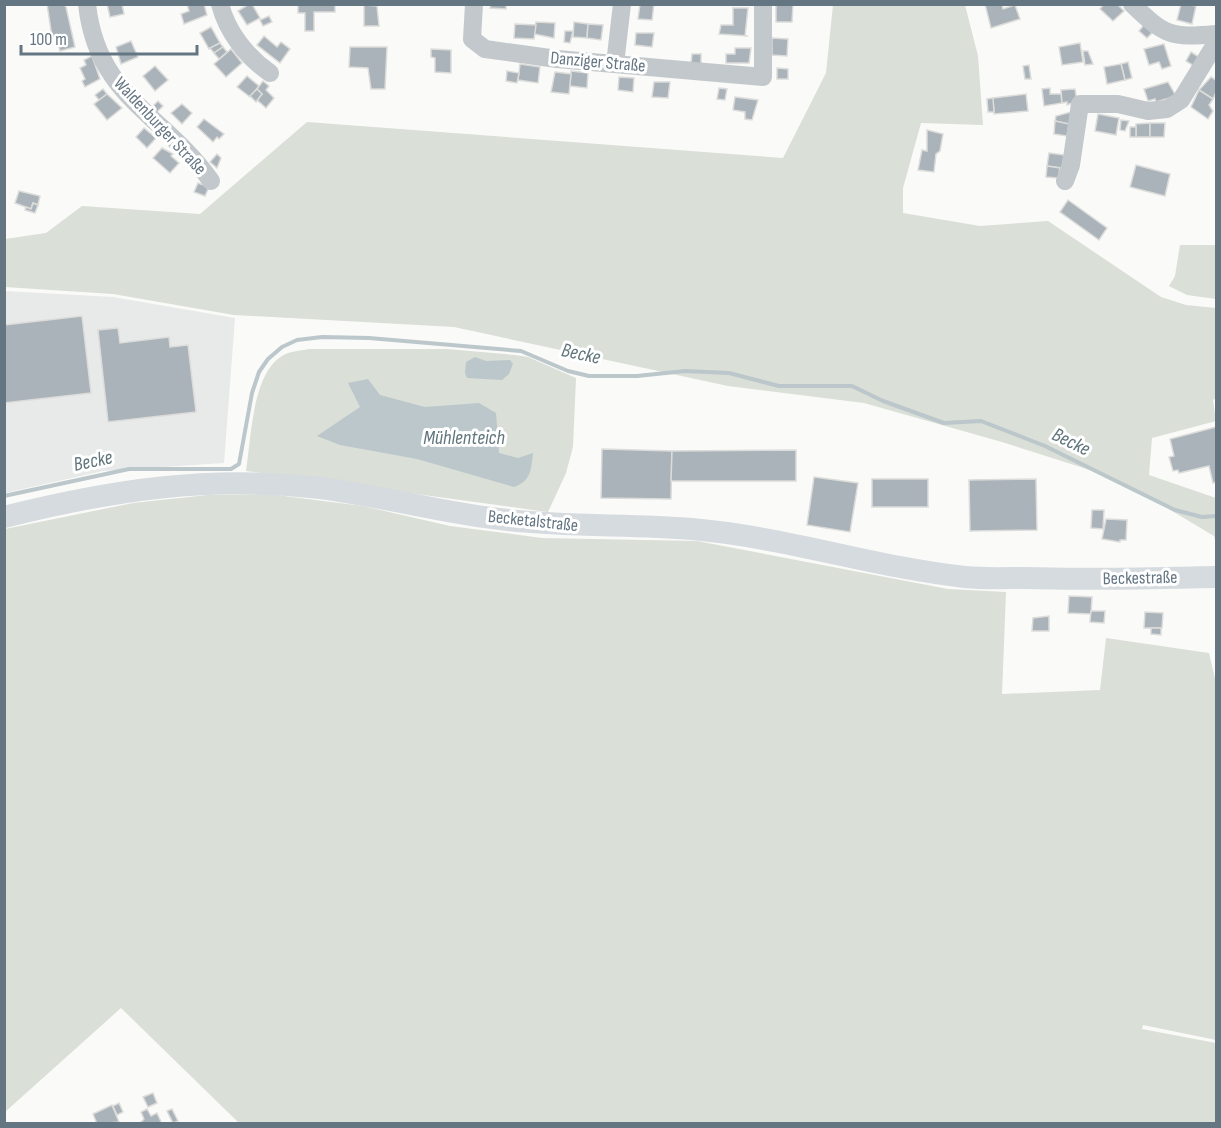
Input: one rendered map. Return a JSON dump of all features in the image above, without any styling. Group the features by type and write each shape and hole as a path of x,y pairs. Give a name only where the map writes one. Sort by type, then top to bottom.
{"main road":[{"name":"Becketalstraße","path":"4,517 69,501 135,489 193,483 269,483 323,489 504,520 571,526 691,529 782,541 872,561 966,577 1063,579"},
{"name":"Beckestraße","path":"1063,579 1216,577"}],"street":[{"name":"Waldenburger Straße","path":"87,4 89,25 102,62 125,95 194,157 211,181"},
{"path":"220,4 224,19 240,44 270,73"},
{"name":"Danziger Straße","path":"474,4 472,39 485,49 615,64 762,77 763,4"},
{"path":"615,64 622,4"},
{"path":"1132,4 1157,28 1174,35 1216,34"},
{"path":"1065,181 1071,165 1080,104 1118,104 1148,111 1167,109 1181,100 1216,43"}],"shaded area":[{"path":"833,5 965,5 978,56 983,125 921,123 903,188 903,213 980,226 1048,221 1161,297 1186,305 1216,308 1216,398 1213,400 1216,421 1152,438 1149,475 1216,498 1216,543 1214,536 1147,496 1093,471 1002,442 864,403 728,386 454,327 234,315 113,294 5,287 5,239 46,233 82,206 200,214 307,122 783,158 826,73"},
{"path":"1180,245 1216,245 1216,299 1187,295 1169,286 1175,276"},
{"path":"4,291 113,297 235,318 224,463 103,471 5,493"},
{"path":"309,349 447,349 515,355 528,357 576,378 573,447 566,473 548,512 246,471 255,409 264,377 282,356"},
{"path":"268,494 363,506 450,526 542,538 697,541 948,589 1006,592 1002,694 1100,690 1106,638 1209,653 1216,683 1216,1040 1143,1025 1142,1029 1216,1043 1216,1123 239,1123 121,1008 5,1112 5,529 133,503 208,495"}],"water":[{"path":"475,357 486,361 510,360 513,364 509,374 502,380 467,378 466,362"},
{"name":"Mühlenteich","path":"368,379 380,395 425,407 479,403 496,413 499,453 518,458 533,453 531,470 527,478 514,487 417,459 340,445 317,436 360,407 348,383"}],"building":[{"path":"47,4 64,4 66,7 75,47 60,51 56,36 52,37"},
{"path":"107,4 122,4 124,14 110,17"},
{"path":"187,4 204,4 207,15 184,24 181,14 189,11"},
{"path":"252,4 260,18 247,25 238,11"},
{"path":"298,4 335,4 335,12 314,12 314,31 305,31 305,13 298,13"},
{"path":"491,4 506,4 506,9 490,8"},
{"path":"640,4 654,4 652,20 638,19"},
{"path":"985,4 1002,4 1003,9 1015,5 1020,19 991,28"},
{"path":"1104,4 1117,4 1124,11 1113,21 1100,9"},
{"path":"1181,4 1196,6 1192,24 1177,20"},
{"path":"364,5 377,6 379,26 364,26"},
{"path":"776,5 793,5 792,22 776,22"},
{"path":"733,8 748,8 745,36 719,34 721,25 733,25"},
{"path":"269,16 272,22 263,26 260,20"},
{"path":"536,22 555,23 554,38 534,34"},
{"path":"574,22 588,24 587,38 573,37"},
{"path":"515,24 536,25 534,39 514,38"},
{"path":"588,24 603,25 601,40 587,38"},
{"path":"1144,25 1152,33 1147,38 1139,31"},
{"path":"211,27 220,43 209,49 200,33"},
{"path":"565,31 573,31 570,43 564,42"},
{"path":"636,33 654,33 652,47 635,45"},
{"path":"264,36 277,47 281,42 290,49 280,63 257,45"},
{"path":"772,38 788,39 787,56 772,55"},
{"path":"131,41 138,57 121,64 116,47"},
{"path":"220,43 223,47 214,53 210,48"},
{"path":"1080,43 1083,62 1062,65 1059,47"},
{"path":"1164,44 1171,66 1162,69 1159,62 1149,65 1144,49"},
{"path":"223,47 227,52 219,59 214,53"},
{"path":"350,47 387,47 385,89 371,89 368,68 349,67"},
{"path":"735,48 751,48 749,63 726,63 726,54 735,54"},
{"path":"231,49 242,63 226,77 214,64"},
{"path":"431,49 451,50 451,73 435,72 435,58 431,57"},
{"path":"1083,51 1088,51 1093,64 1085,65"},
{"path":"1191,52 1199,57 1194,66 1186,61"},
{"path":"692,54 701,54 701,64 691,64"},
{"path":"92,56 100,79 85,87 82,81 85,79 80,68 86,65 84,60"},
{"path":"1128,62 1132,78 1125,80 1121,64"},
{"path":"520,64 540,67 538,83 518,80"},
{"path":"1121,64 1125,80 1107,84 1104,67"},
{"path":"1029,65 1031,79 1025,79 1023,66"},
{"path":"155,66 168,80 155,91 143,76"},
{"path":"777,68 788,69 788,79 777,79"},
{"path":"507,71 519,73 517,83 506,81"},
{"path":"571,71 588,73 587,88 570,86"},
{"path":"555,72 571,74 569,94 551,92"},
{"path":"247,76 259,86 250,97 237,87"},
{"path":"619,77 634,78 633,92 618,90"},
{"path":"1211,77 1216,80 1216,92 1213,99 1199,90"},
{"path":"263,81 269,86 266,90 274,98 266,108 257,100 262,94 257,89"},
{"path":"654,82 670,82 668,98 652,97"},
{"path":"1168,82 1176,96 1156,102 1155,99 1148,101 1144,89"},
{"path":"719,88 727,89 725,100 717,99"},
{"path":"1050,88 1050,94 1061,94 1062,103 1044,106 1042,89"},
{"path":"103,89 107,94 99,100 95,95"},
{"path":"257,89 262,94 256,102 250,96"},
{"path":"1075,89 1077,101 1067,105 1067,102 1062,103 1061,90"},
{"path":"1199,90 1213,99 1209,105 1213,111 1208,119 1191,107"},
{"path":"107,94 122,108 107,120 94,104"},
{"path":"1026,94 1028,111 994,114 993,98"},
{"path":"735,97 758,100 752,120 745,119 745,112 733,110"},
{"path":"993,98 994,112 988,112 987,99"},
{"path":"158,101 163,106 156,113 151,108"},
{"path":"182,104 192,113 182,124 171,113"},
{"path":"1071,112 1069,124 1055,121 1056,116"},
{"path":"1098,114 1119,118 1116,135 1095,131"},
{"path":"204,119 224,134 219,139 217,137 213,142 197,127"},
{"path":"1121,120 1129,121 1125,131 1120,130"},
{"path":"1055,121 1069,124 1067,136 1054,134"},
{"path":"1150,123 1150,137 1136,137 1136,124"},
{"path":"1150,123 1165,123 1164,137 1150,137"},
{"path":"1130,127 1136,127 1136,137 1130,137"},
{"path":"144,128 156,138 147,148 136,137"},
{"path":"927,130 943,134 940,151 936,154 934,172 918,170 922,150 927,151"},
{"path":"162,148 173,154 171,156 179,163 170,173 153,158"},
{"path":"1049,153 1064,155 1062,168 1047,166"},
{"path":"217,154 221,158 217,168 210,162"},
{"path":"1136,165 1170,174 1165,196 1130,187"},
{"path":"1047,166 1060,168 1058,178 1046,177"},
{"path":"198,183 209,187 205,196 194,192"},
{"path":"19,191 40,196 38,205 33,203 31,209 15,203"},
{"path":"1068,200 1107,228 1099,240 1060,212"},
{"path":"33,203 38,205 35,213 25,210 26,207 31,209"},
{"path":"82,316 91,393 4,403 4,325"},
{"path":"118,328 120,343 169,337 170,347 188,345 196,412 108,422 98,330"},
{"path":"1216,427 1216,482 1213,483 1209,466 1179,473 1178,470 1173,471 1169,457 1174,456 1170,439"},
{"path":"602,449 672,451 671,499 601,498"},
{"path":"796,450 796,481 671,481 672,451"},
{"path":"814,477 858,483 850,532 807,525"},
{"path":"872,479 928,479 928,507 872,507"},
{"path":"1036,479 1037,530 970,531 969,480"},
{"path":"1092,510 1104,510 1103,529 1091,528"},
{"path":"1106,519 1127,520 1126,540 1120,540 1120,542 1102,539"},
{"path":"1069,596 1092,597 1091,614 1068,613"},
{"path":"1091,611 1105,611 1104,623 1090,622"},
{"path":"1145,612 1163,613 1162,628 1144,628"},
{"path":"1049,616 1049,631 1032,631 1033,618"},
{"path":"1151,628 1161,628 1161,635 1151,634"},
{"path":"153,1093 157,1103 148,1107 143,1097"},
{"path":"119,1103 123,1112 117,1115 113,1106"},
{"path":"112,1105 119,1122 97,1124 93,1114"},
{"path":"147,1109 151,1116 157,1113 162,1124 139,1124 144,1119 141,1112"},
{"path":"172,1109 178,1121 173,1123 167,1111"}],"waterway":[{"name":"Becke","path":"4,496 129,469 231,469 239,464 252,393 259,372 268,359 282,347 297,340 322,337 369,338 521,351 568,371 589,376 637,376 685,371 729,373 779,386 852,386 883,401 944,423 981,421 1045,446 1175,510 1202,517 1216,516"}]}
